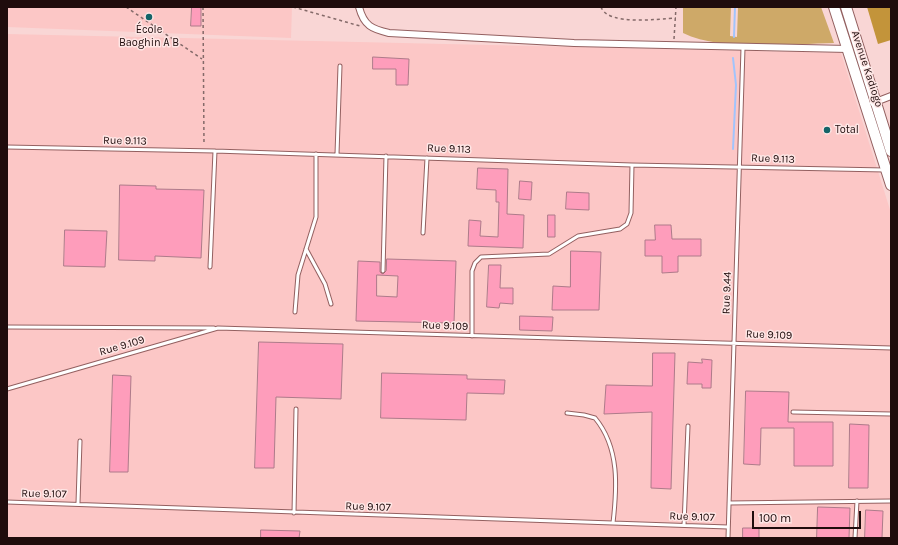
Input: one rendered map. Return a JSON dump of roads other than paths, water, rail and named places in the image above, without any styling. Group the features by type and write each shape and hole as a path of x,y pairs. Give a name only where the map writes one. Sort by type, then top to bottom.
{"highway":[{"name":"Avenue Kadiogo","path":"834,7 889,170 891,185"},
{"name":"Avenue Kadiogo","path":"846,7 891,152"}],"street":[{"path":"359,7 361,16 372,29 389,33 574,43 743,48 848,49"},
{"path":"866,105 891,96"}],"lane":[{"name":"Rue 9.44","path":"728,538 743,48"},
{"path":"336,154 340,66"},
{"name":"Rue 9.113","path":"7,148 336,154 632,165 889,170"},
{"path":"210,267 215,151"},
{"path":"295,312 298,275 316,217 316,154"},
{"path":"383,271 386,156"},
{"path":"423,233 427,158"},
{"path":"472,336 472,272 475,263 482,258 549,254 578,236 620,229 627,224 631,213 632,165"},
{"path":"306,249 325,284 331,304"},
{"path":"7,327 218,328"},
{"name":"Rue 9.109","path":"7,389 218,328 891,348"},
{"path":"294,513 296,409"},
{"path":"793,412 891,414"},
{"path":"567,413 595,418 611,447 615,462 615,500 613,523"},
{"path":"684,525 688,426"},
{"path":"78,503 80,441"},
{"path":"855,538 857,500"},
{"path":"730,503 857,500 891,501"},
{"name":"Rue 9.107","path":"7,502 78,503 294,513 728,527"}],"waterway":[{"path":"734,37 735,7"},
{"path":"733,58 736,85 733,149"}],"place":[{"name":"École Baoghin A B","path":"149,17"},
{"name":"Total","path":"827,130"}]}
